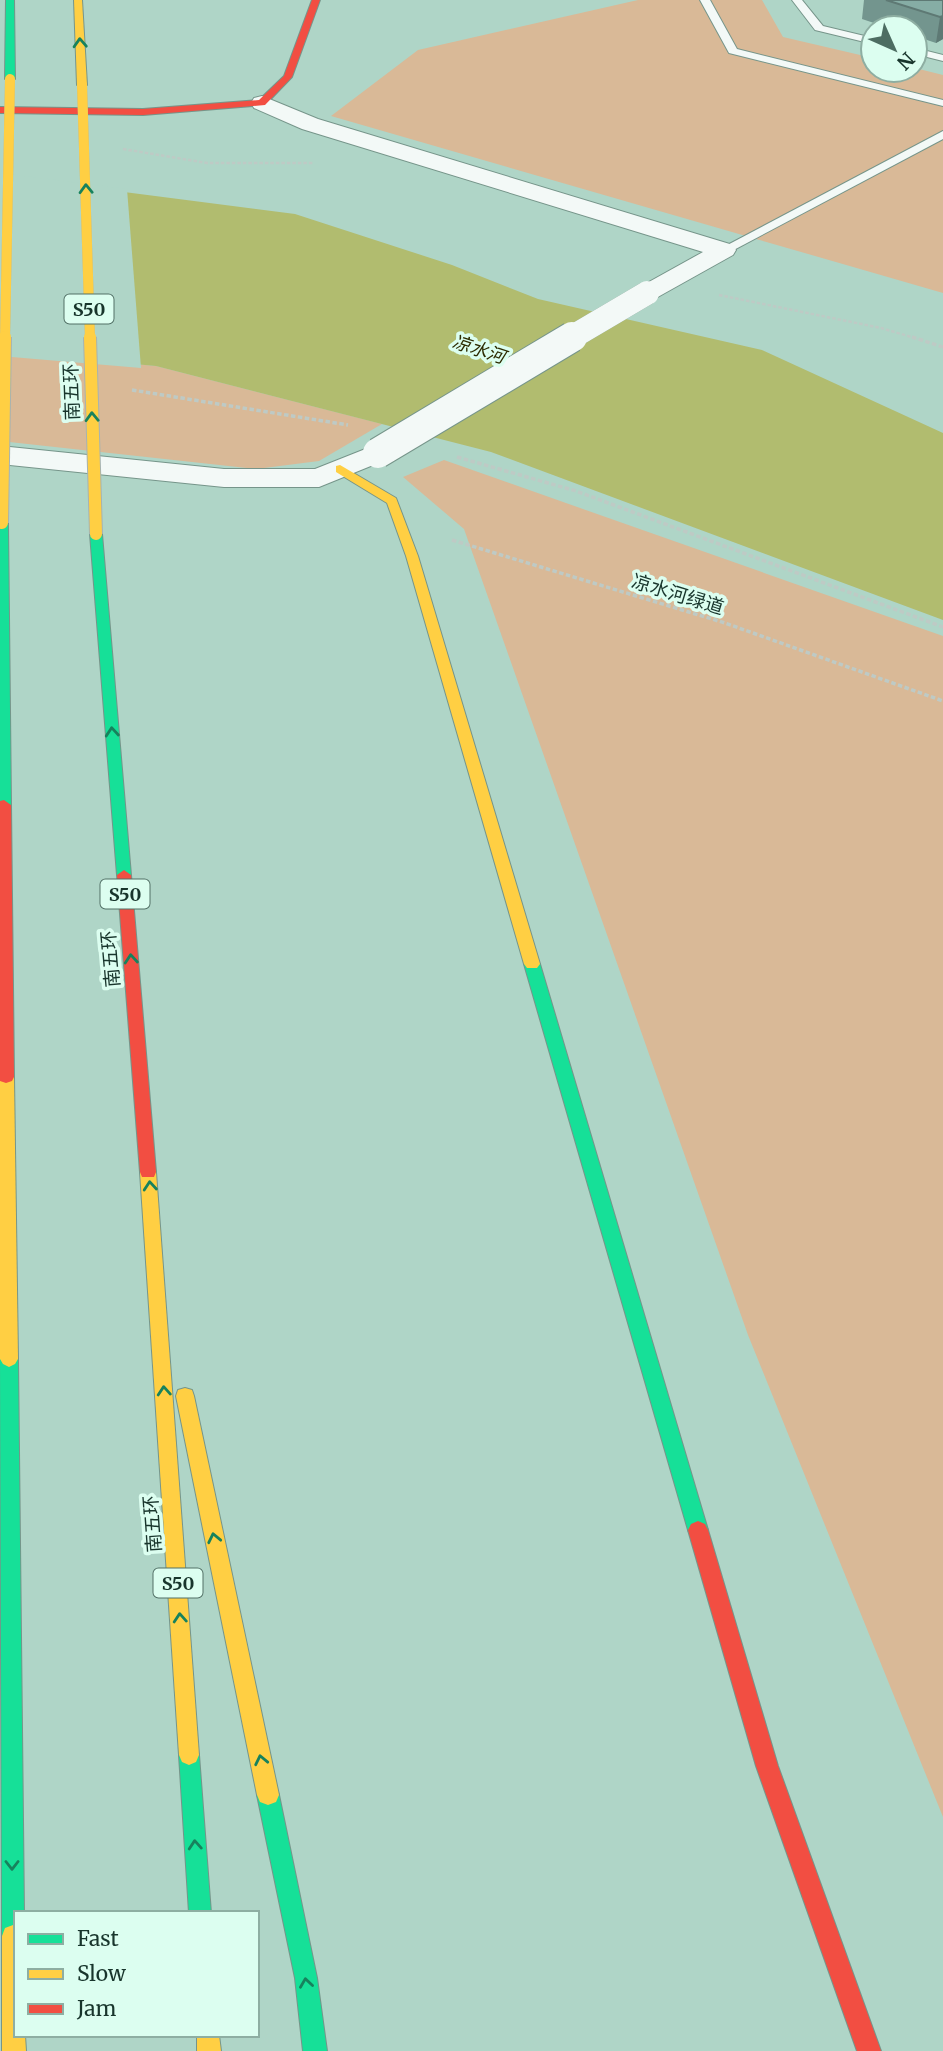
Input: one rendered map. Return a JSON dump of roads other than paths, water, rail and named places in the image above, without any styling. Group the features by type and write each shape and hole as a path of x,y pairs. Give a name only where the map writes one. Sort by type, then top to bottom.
{"main road":[{"path":"10,0 2,523 14,2051"},
{"name":"南五环","path":"78,0 96,534 155,1254 200,1911"},
{"path":"0,110 143,112 262,103 288,77 316,0"},
{"path":"340,469 392,501 767,1766 869,2051"},
{"path":"155,1254 306,1978 314,2051"}],"street":[{"path":"262,103 310,124 723,250"},
{"path":"0,456 224,478 319,478 378,453 723,250"}],"lane":[{"path":"705,0 733,51 943,103"},
{"path":"797,0 819,28 859,38"},
{"path":"723,250 943,134"}],"water":[{"name":"凉水河","path":"0,176 295,214 452,265 538,299 762,350 943,433 943,620 491,452 156,366 0,352"}]}
